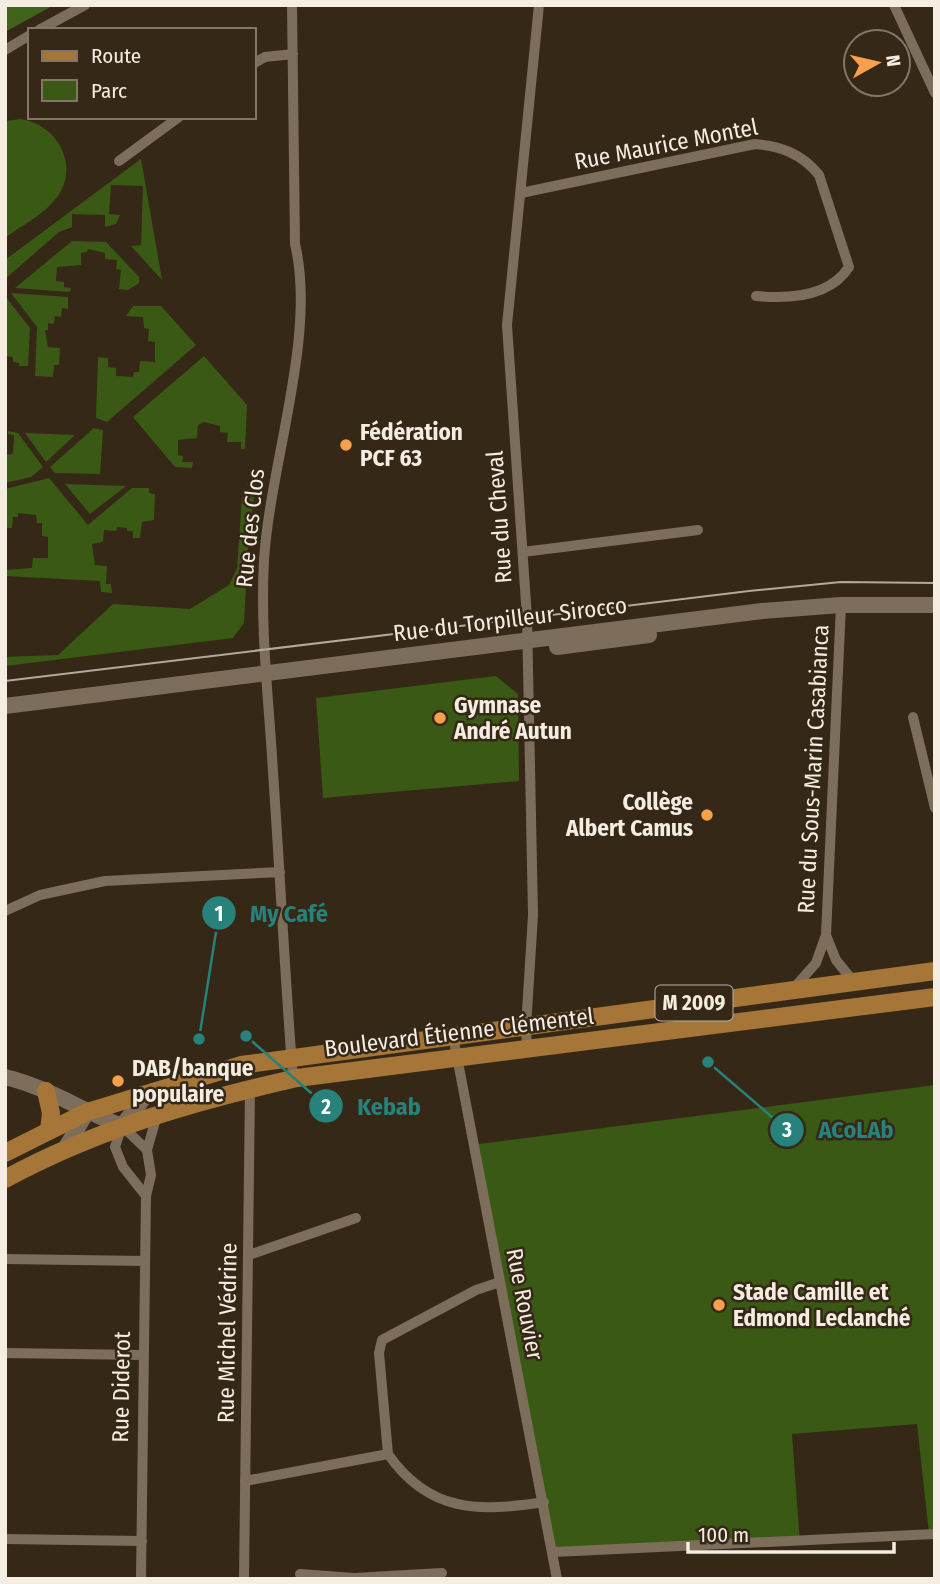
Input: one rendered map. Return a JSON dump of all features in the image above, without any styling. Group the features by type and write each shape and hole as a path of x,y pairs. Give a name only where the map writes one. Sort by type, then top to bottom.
{"main road":[{"name":"Boulevard Étienne Clémentel","path":"5,1153 86,1112 221,1069 292,1057 935,971"},
{"name":"Boulevard Étienne Clémentel","path":"5,1178 66,1147 87,1142 122,1126 250,1088 293,1079 935,997"},
{"path":"46,1091 51,1113 49,1130"}],"street":[{"path":"43,28 85,5"},
{"name":"Rue des Clos","path":"292,5 295,244 300,263 299,304 295,365 264,560 262,635 293,1079"},
{"name":"Rue du Cheval","path":"527,1048 533,915 527,645 507,325 539,5"},
{"path":"894,5 935,93"},
{"path":"5,50 28,36"},
{"path":"256,62 265,57 293,54"},
{"path":"119,161 176,119"},
{"name":"Rue Maurice Montel","path":"521,193 755,144 778,145 809,163 819,175 849,267 840,281 788,300 756,296"},
{"path":"523,552 698,530"},
{"name":"Rue du Torpilleur Sirocco","path":"5,706 266,678 527,645 741,613 935,605"},
{"name":"Rue du Torpilleur Sirocco","path":"841,610 935,616"},
{"name":"Rue du Sous-Marin Casabianca","path":"793,989 816,963 826,935 841,610"},
{"path":"914,717 935,808"},
{"path":"5,911 40,895 105,881 280,872"},
{"name":"Rue du Sous-Marin Casabianca","path":"826,935 836,960 853,981"},
{"name":"Rue Rouvier","path":"453,1036 554,1552 557,1579"},
{"path":"5,1077 73,1101 86,1112 122,1126 147,1150"},
{"name":"Rue Michel Védrine","path":"244,1579 250,1088"},
{"path":"146,1095 122,1126 115,1147 123,1167 146,1196"},
{"path":"66,1147 86,1112"},
{"name":"Rue Diderot","path":"141,1579 142,1355 146,1196 150,1175 147,1150 157,1114"},
{"path":"249,1255 356,1218"},
{"path":"5,1259 145,1261"},
{"path":"500,1282 476,1290 383,1340 379,1353 388,1454 414,1483 438,1500 469,1508 499,1509 544,1502"},
{"path":"5,1353 142,1355"},
{"path":"246,1481 388,1454"},
{"path":"554,1552 935,1534"},
{"path":"5,1539 142,1541"},
{"path":"300,1574 354,1578 442,1573"}],"green space":[{"path":"5,5 54,5 5,32"},
{"path":"21,119 34,123 56,139 66,163 66,176 54,201 5,238 5,121"},
{"path":"141,159 162,280 131,246 141,245 143,186 111,185 109,214 120,215 116,224 105,227 105,215 72,214 72,227 59,232 5,279 5,260"},
{"path":"72,241 106,242 139,277 139,283 128,290 119,289 121,270 116,269 117,260 105,259 105,253 88,249 87,252 81,253 81,265 57,267 56,281 64,282 64,287 71,288 70,292 15,288"},
{"path":"11,293 68,297 68,309 62,308 61,317 55,316 54,324 48,323 48,330 45,330 48,347 60,348 59,365 54,365 53,377 35,376 37,327"},
{"path":"5,296 30,328 28,366 19,366 19,363 13,362 13,357 6,356"},
{"path":"133,306 161,306 196,345 107,422 96,418 98,357 108,358 108,367 116,368 116,376 133,377 134,372 139,372 140,361 155,362 155,342 148,341 149,329 144,328 143,317 126,316"},
{"path":"204,356 247,405 245,449 241,449 241,442 227,442 228,433 220,432 220,426 204,422 198,425 197,438 178,440 178,455 183,456 182,462 193,462 192,468 175,467 133,417"},
{"path":"94,428 103,430 100,474 55,473 50,467"},
{"path":"8,431 18,433 43,467 31,477 5,483 5,455 13,454 14,435 8,434"},
{"path":"25,433 75,435 46,462"},
{"path":"258,472 249,530 244,623 233,638 5,666 5,657 58,655 113,604 190,609 229,585 237,568 242,498 250,487 247,484"},
{"path":"49,478 88,525 132,488 149,488 149,493 155,494 154,520 142,522 140,538 133,538 133,531 127,531 127,528 117,527 116,531 104,530 103,542 92,544 95,565 107,566 106,584 111,584 112,593 101,592 100,581 5,576 5,570 32,568 33,558 48,558 48,537 42,536 42,523 37,523 36,515 18,513 18,517 13,517 12,528 5,528 5,489"},
{"path":"65,484 126,486 90,514"},
{"path":"496,676 518,694 519,781 323,798 316,698"},
{"name":"Stade Camille et Edmond Leclanché","path":"935,1085 935,1534 929,1534 917,1424 792,1434 800,1543 554,1552 472,1145"}],"tram line":[{"path":"5,681 749,591 841,582 935,583"}],"place":[{"name":"Fédération PCF 63","path":"346,445"},
{"name":"Gymnase André Autun","path":"440,718"},
{"name":"Collège Albert Camus","path":"707,815"},
{"name":"Kebab","path":"246,1036"},
{"name":"My Café","path":"199,1039"},
{"name":"ACoLAb","path":"708,1062"},
{"name":"DAB/banque populaire","path":"118,1081"},
{"name":"Stade Camille et Edmond Leclanché","path":"719,1305"}]}
